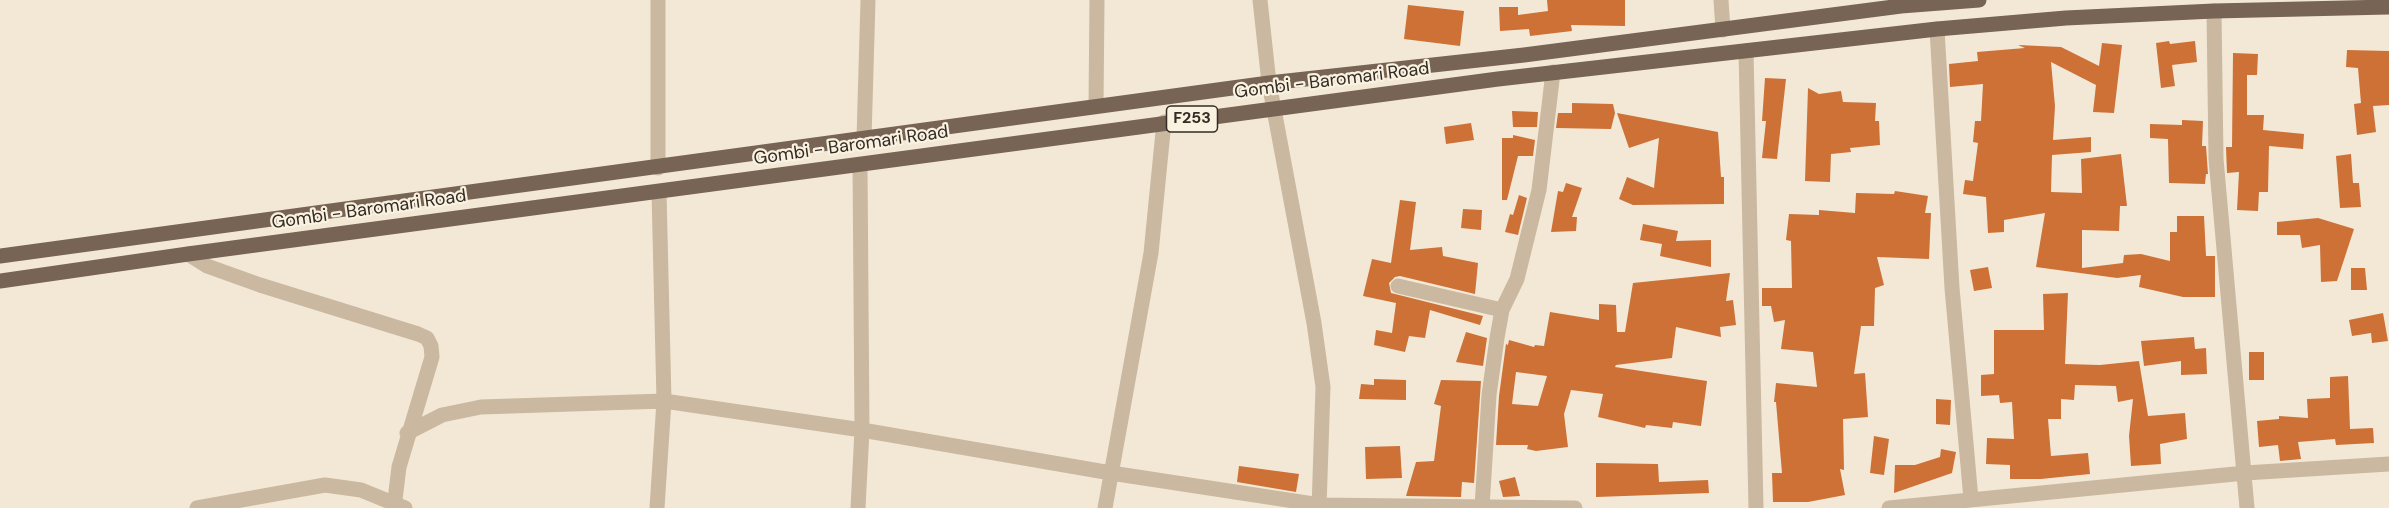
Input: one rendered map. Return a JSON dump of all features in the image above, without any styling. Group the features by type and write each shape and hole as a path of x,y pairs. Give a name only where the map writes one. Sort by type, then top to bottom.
{"main road":[{"name":"Gombi - Baromari Road","path":"0,256 1269,83 1723,30 1924,2 1979,0"},
{"name":"Gombi - Baromari Road","path":"0,281 1164,122 1553,72 1937,29 2066,18 2214,11 2389,7"}],"street":[{"path":"658,0 658,168"},
{"path":"864,139 867,0"},
{"path":"1096,106 1097,0"},
{"path":"1260,0 1269,83 1314,323 1323,387 1320,506"},
{"path":"1721,0 1723,30"},
{"path":"2214,11 2216,159 2247,508"},
{"path":"1937,29 1952,288 1971,499"},
{"path":"1746,51 1756,508"},
{"path":"1482,507 1489,394 1502,310 1510,298 1517,279 1539,190 1553,72"},
{"path":"1105,508 1151,253 1164,122"},
{"path":"858,508 862,430 860,165"},
{"path":"657,508 664,401 659,192"},
{"path":"188,254 207,266 260,285 418,334 427,338 431,346 432,357 399,467 398,507 361,490 325,485 197,508"},
{"path":"1398,286 1502,310"},
{"path":"408,433 442,415 482,407 664,401 862,430 1320,506 1575,508"},
{"path":"1889,508 1971,499 1989,503 2245,473 2389,464"}],"building":[{"path":"1547,0 1625,0 1625,26 1571,25 1572,31 1530,36 1529,29 1500,31 1499,7 1518,7 1518,15 1548,11"},
{"path":"1408,5 1464,11 1460,46 1404,39"},
{"path":"2169,41 2170,44 2195,41 2197,62 2172,65 2175,86 2161,88 2156,43"},
{"path":"2102,43 2122,45 2114,113 2093,112 2096,85 2051,62 2055,106 2053,140 2091,137 2091,152 2052,155 2051,192 2082,193 2081,159 2121,154 2127,206 2120,206 2119,231 2082,230 2082,268 2123,263 2124,255 2141,254 2170,261 2170,232 2177,232 2177,216 2204,216 2206,256 2215,256 2215,297 2183,297 2139,287 2141,275 2117,278 2036,267 2045,213 2004,220 2004,232 1988,233 1986,197 1963,194 1965,180 1973,181 1978,143 1973,142 1975,121 1981,121 1983,84 1950,87 1949,64 1978,61 1977,52 2025,48 2018,45 2061,47 2099,66"},
{"path":"2347,50 2389,51 2389,105 2373,106 2376,132 2357,135 2354,104 2361,103 2358,68 2346,67"},
{"path":"2233,53 2258,54 2257,75 2247,75 2247,115 2264,115 2263,130 2304,134 2303,149 2269,146 2268,192 2259,192 2258,211 2237,210 2239,172 2227,173 2226,147 2232,147"},
{"path":"1765,78 1786,79 1777,159 1762,158 1766,121 1762,121"},
{"path":"1808,88 1819,94 1841,91 1843,102 1876,103 1875,121 1879,121 1880,145 1850,148 1851,152 1831,154 1830,182 1805,181"},
{"path":"1572,103 1613,104 1615,113 1611,129 1556,128 1558,113 1572,113"},
{"path":"1512,111 1538,112 1537,127 1513,127"},
{"path":"1617,113 1718,132 1721,177 1724,177 1724,204 1633,205 1619,199 1627,177 1654,188 1659,138 1629,148"},
{"path":"2182,120 2203,121 2202,146 2206,146 2208,174 2206,174 2205,184 2169,183 2168,139 2150,138 2150,124 2182,125"},
{"path":"1471,123 1474,140 1446,144 1444,127"},
{"path":"1513,135 1535,140 1533,156 1518,156 1507,200 1502,200 1502,138 1513,138"},
{"path":"2351,154 2353,183 2359,183 2361,207 2340,208 2336,156"},
{"path":"1566,183 1582,188 1572,217 1577,217 1576,231 1551,232 1558,191 1563,192"},
{"path":"1895,191 1928,196 1925,213 1931,213 1929,259 1877,257 1884,285 1875,288 1874,326 1861,326 1854,374 1865,373 1868,417 1843,419 1844,470 1840,469 1845,495 1808,502 1773,502 1772,473 1782,473 1776,402 1774,402 1776,383 1817,387 1813,352 1781,349 1785,320 1774,322 1771,306 1762,306 1762,288 1792,288 1791,241 1786,240 1789,214 1819,215 1819,210 1855,213 1856,193 1894,194"},
{"path":"1519,195 1527,198 1518,235 1505,232"},
{"path":"1400,200 1416,202 1410,250 1442,247 1443,256 1478,263 1475,294 1400,276 1395,277 1389,283 1391,293 1483,316 1480,325 1430,310 1425,338 1409,336 1405,352 1374,345 1376,330 1392,333 1396,303 1363,296 1372,259 1391,263"},
{"path":"1463,209 1482,210 1481,230 1461,228"},
{"path":"2318,218 2354,229 2337,281 2321,282 2320,245 2302,248 2300,235 2277,235 2277,222"},
{"path":"1643,224 1678,231 1676,241 1711,240 1711,267 1660,256 1662,244 1640,240"},
{"path":"1988,267 1992,288 1974,291 1970,270"},
{"path":"2351,268 2365,268 2367,290 2351,290"},
{"path":"1730,273 1726,301 1733,300 1736,325 1720,327 1721,337 1676,327 1672,358 1616,365 1615,367 1707,381 1701,426 1673,422 1672,428 1646,425 1645,428 1598,417 1603,394 1571,390 1564,414 1568,447 1536,451 1527,449 1528,445 1496,445 1499,396 1506,344 1508,345 1509,340 1534,347 1535,345 1544,346 1550,312 1599,320 1599,304 1616,305 1617,332 1625,332 1633,283","holes":["1516,372 1547,376 1538,406 1512,404"]},
{"path":"2068,293 2065,364 2100,365 2139,361 2148,416 2185,413 2187,439 2160,444 2161,464 2131,466 2129,436 2133,399 2118,402 2116,386 2075,385 2074,400 2061,399 2061,419 2048,419 2051,456 2088,453 2090,474 2041,479 2010,479 2010,465 1986,464 1987,438 2014,439 2012,402 2000,403 1999,395 1981,396 1981,375 1994,374 1994,330 2044,330 2043,294"},
{"path":"2383,313 2388,341 2372,343 2371,333 2352,336 2349,320"},
{"path":"1466,332 1487,338 1483,366 1456,362"},
{"path":"2194,337 2195,349 2206,348 2207,374 2181,375 2181,361 2144,366 2141,341"},
{"path":"2249,352 2264,352 2264,380 2249,380"},
{"path":"2348,376 2350,429 2373,428 2374,443 2336,445 2335,439 2298,442 2301,459 2280,461 2278,445 2259,447 2257,421 2279,419 2279,416 2308,418 2307,399 2330,398 2330,377"},
{"path":"1374,379 1406,380 1406,400 1359,399 1361,384 1374,385"},
{"path":"1441,380 1481,381 1474,483 1462,482 1461,497 1406,496 1416,462 1434,461 1441,406 1434,404"},
{"path":"1936,399 1951,400 1950,425 1936,424"},
{"path":"1874,436 1889,439 1884,475 1870,473"},
{"path":"1400,446 1402,478 1366,479 1365,447"},
{"path":"1941,449 1956,452 1952,473 1894,493 1895,465 1915,465 1940,457"},
{"path":"1596,463 1658,464 1659,482 1708,480 1709,493 1596,497"},
{"path":"1239,466 1299,474 1296,492 1237,482"},
{"path":"1515,477 1520,496 1503,497 1499,481"}]}
